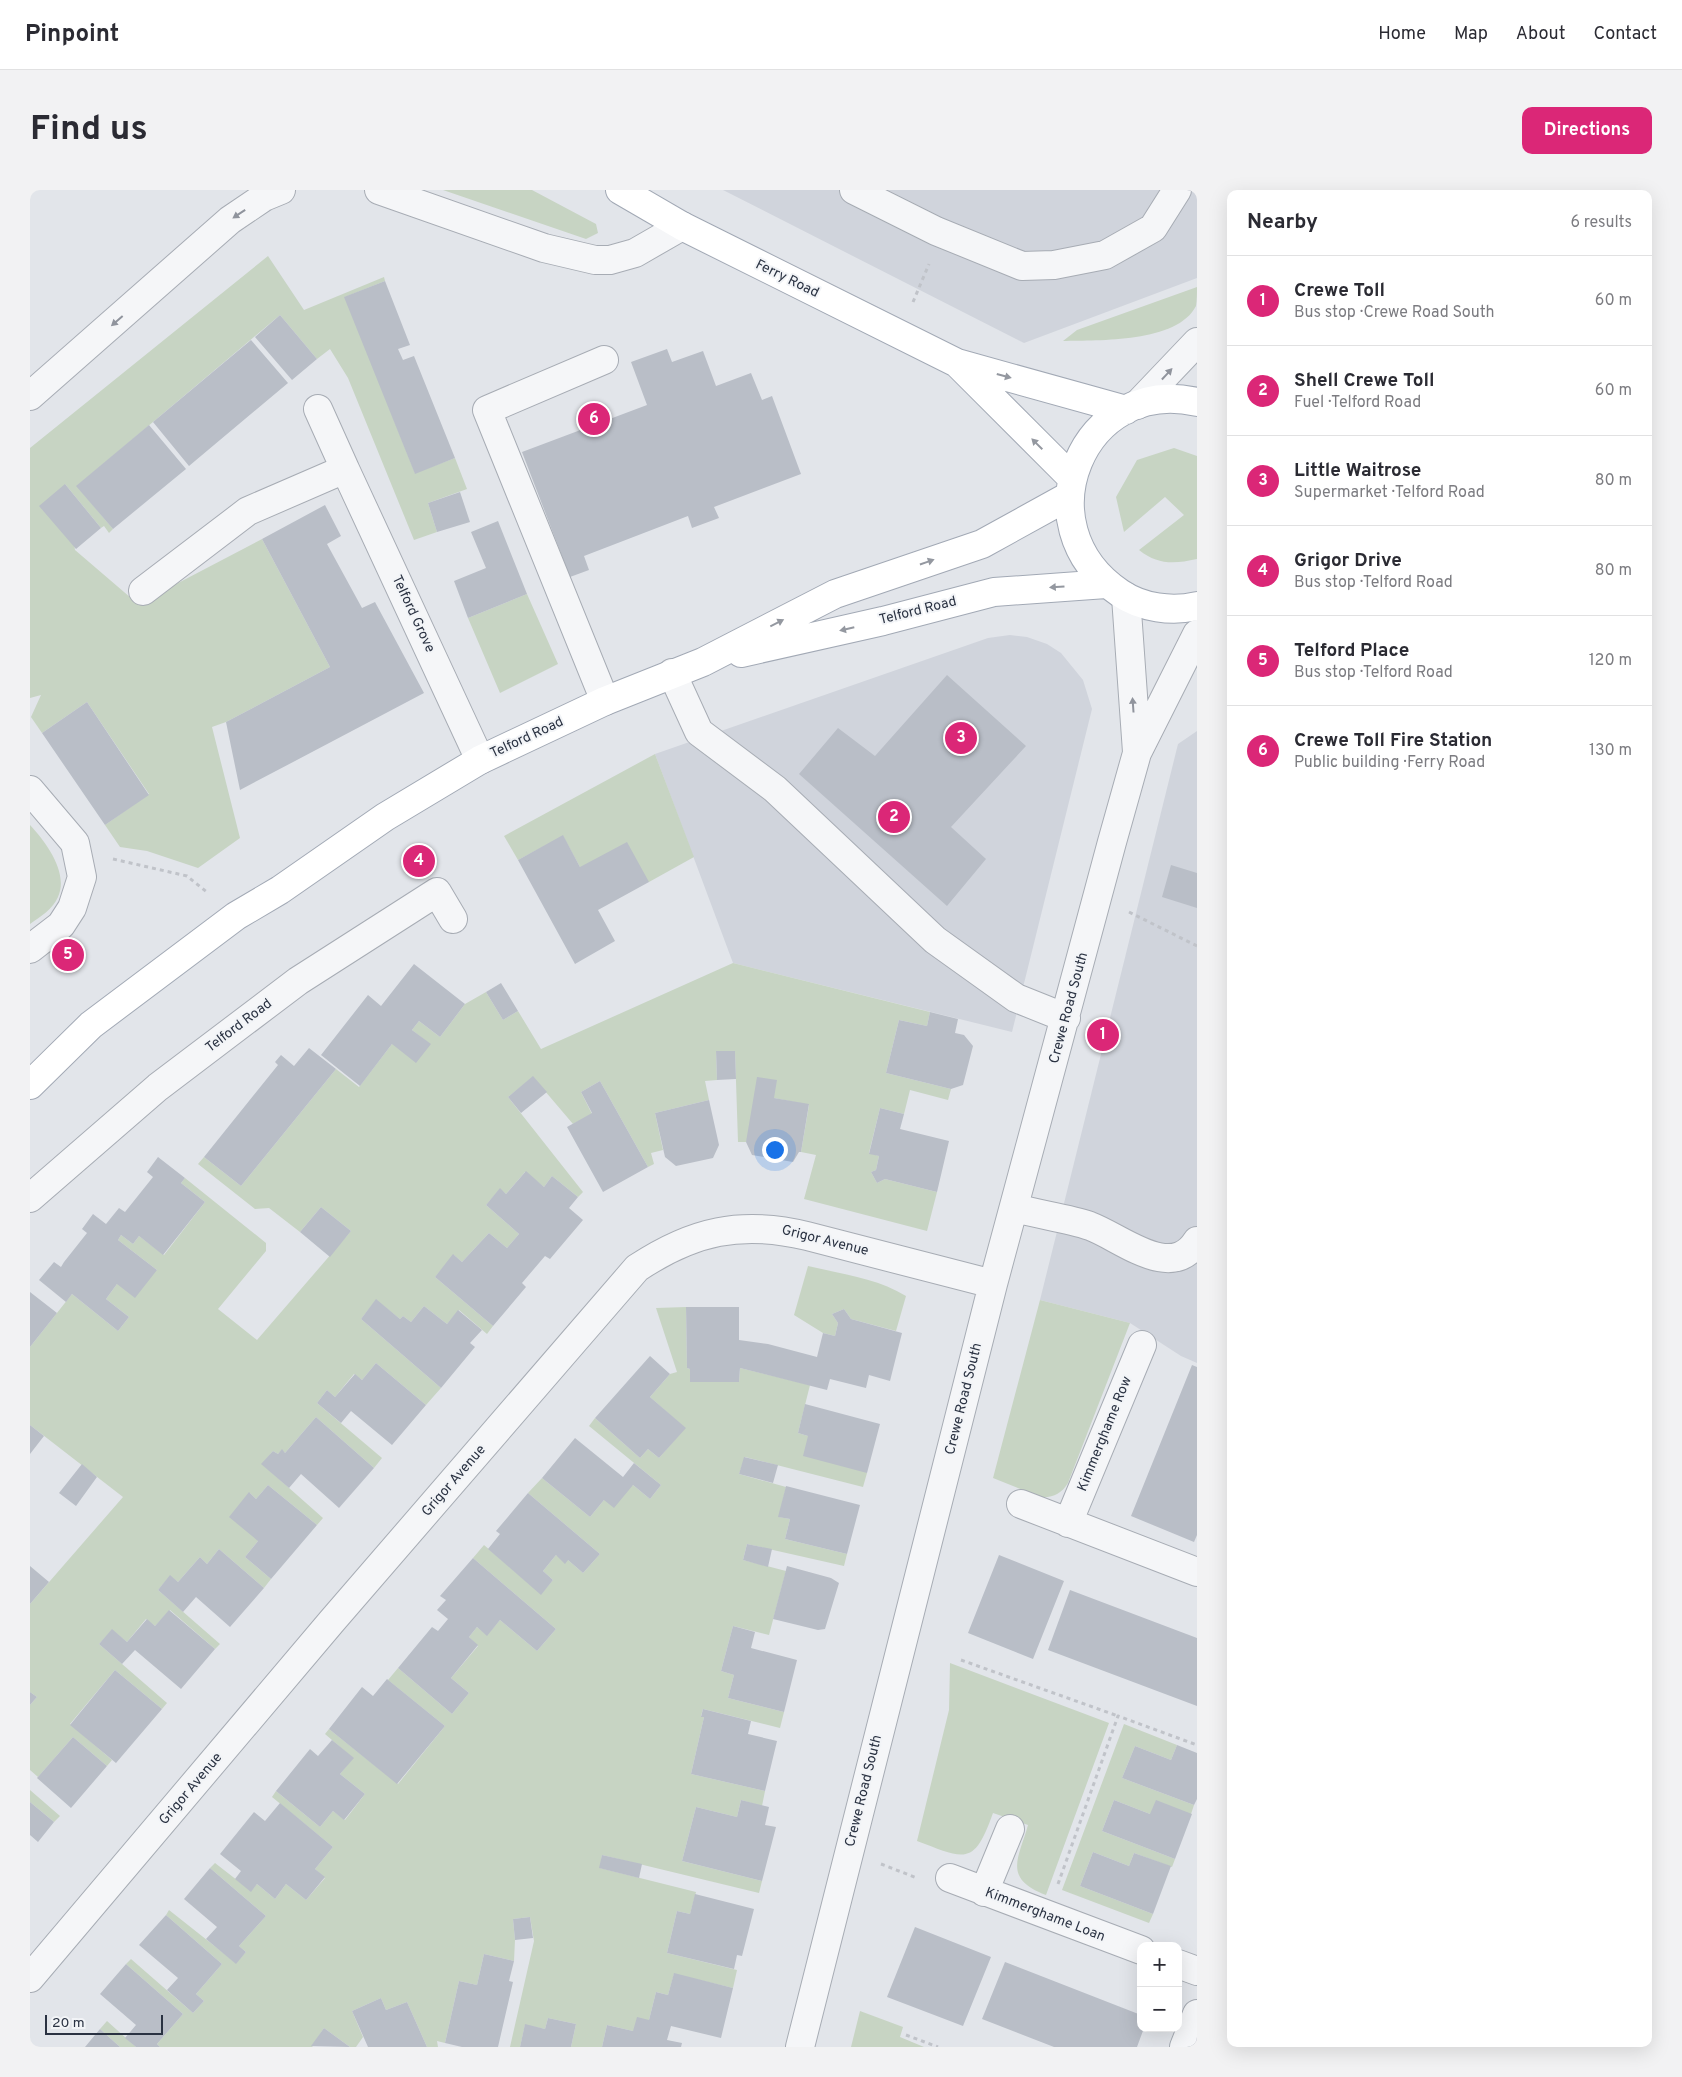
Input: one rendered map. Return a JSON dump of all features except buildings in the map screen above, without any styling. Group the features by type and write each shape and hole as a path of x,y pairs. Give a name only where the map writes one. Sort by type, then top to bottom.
{"main road":[{"name":"Ferry Road","path":"620,190 682,226 957,363 1132,408"},
{"name":"Ferry Road","path":"957,363 1070,487"},
{"path":"1197,402 1162,399 1132,408 1107,422 1092,438 1079,457 1070,487 1070,521 1077,545 1089,566 1116,590 1147,605 1169,609 1197,606"},
{"name":"Telford Road","path":"703,662 835,594 982,544 1070,487"},
{"name":"Telford Road","path":"30,1085 91,1026 236,916 280,890 385,818 480,760 605,701 703,662 994,592 1116,590"}],"street":[{"path":"30,396 230,220 264,197 281,190"},
{"path":"379,190 544,248 595,260 610,260 635,253 682,226"},
{"path":"854,190 936,231 1022,266 1054,265 1105,255 1153,228 1177,190"},
{"path":"1132,408 1197,342"},
{"path":"604,360 487,410 605,701"},
{"name":"Telford Grove","path":"318,409 480,760"},
{"path":"143,591 248,511 345,469"},
{"name":"Crewe Road South","path":"1116,590 1137,754"},
{"name":"Crewe Road South","path":"800,2047 994,1284 1137,754 1197,634"},
{"path":"672,673 699,732 775,789 935,940 1016,998 1066,1018"},
{"path":"30,790 75,843 80,857 82,877 72,908 61,925 30,950"},
{"name":"Telford Road","path":"30,1198 158,1086 298,982 437,892 453,919"},
{"path":"1015,1208 1090,1226 1158,1258 1171,1259 1187,1253 1197,1241"},
{"name":"Grigor Avenue","path":"30,1978 332,1621 637,1268 671,1247 698,1236 732,1229 762,1228 781,1229 994,1284"},
{"name":"Kimmerghame Row","path":"1068,1523 1142,1345"},
{"path":"1021,1504 1197,1572"},
{"path":"984,1892 1010,1829"},
{"name":"Kimmerghame Loan","path":"950,1878 1137,1949"},
{"path":"1182,1965 1197,1971"},
{"path":"1184,2047 1197,2014"}],"path":[{"path":"80,857 105,857 187,876 236,916"},
{"path":"1131,904 1129,913 1197,946"},
{"path":"961,1660 1197,1745"},
{"path":"1047,1916 1118,1716"},
{"path":"849,1851 946,1889 950,1878"},
{"path":"917,2039 919,2033"},
{"path":"906,2035 938,2047"}],"shaded area":[{"path":"723,190 1197,190 1197,278 1024,343"},
{"path":"1010,635 1027,637 1047,644 1061,653 1083,680 1092,709 1012,1032 733,963 655,754 988,638"},
{"path":"1197,731 1197,1363 1181,1356 1130,1323 1040,1300 1178,744"}],"green space":[{"path":"443,190 532,190 596,224 598,233 586,239"},
{"path":"268,256 304,310 384,277 385,281 345,297 415,473 455,458 467,489 428,503 437,532 414,540 348,378 330,349 317,359 280,315 77,486 113,529 109,533 104,526 101,528 65,484 75,550 138,604 262,539 330,667 226,722 212,727 240,838 198,868 147,851 120,847 105,825 149,794 87,702 42,733 31,717 41,695 30,698 30,448"},
{"path":"1197,287 1196,306 1186,318 1172,327 1136,337 1063,341 1077,330"},
{"path":"1174,448 1197,456 1197,559 1166,562 1146,555 1139,550 1184,515 1165,497 1124,532 1116,497 1137,460"},
{"path":"527,594 558,664 500,693 468,618"},
{"path":"655,754 694,857 649,882 580,867 563,836 518,860 504,836"},
{"path":"30,825 43,840 54,858 61,878 61,888 53,905 30,924"},
{"path":"733,963 930,1012 927,1026 899,1020 886,1073 951,1089 948,1100 910,1090 904,1114 880,1108 869,1153 879,1156 876,1170 871,1172 877,1183 885,1179 937,1192 927,1231 804,1199 816,1155 801,1152 809,1105 774,1098 746,1142 738,1142 735,1051 716,1051 717,1080 705,1081 709,1100 655,1113 663,1150 651,1153 654,1164 648,1167 600,1081 581,1092 592,1114 573,1124 533,1077 508,1097 583,1192 578,1197 552,1176 544,1187 525,1172 506,1194 500,1189 486,1205 519,1234 507,1248 489,1233 462,1262 454,1255 435,1277 493,1326 487,1334 459,1310 447,1324 424,1306 411,1322 403,1316 400,1319 376,1300 361,1319 441,1388 426,1405 376,1363 362,1380 354,1374 335,1397 327,1390 317,1403 382,1458 374,1468 316,1417 285,1453 282,1450 278,1454 273,1451 262,1464 323,1518 317,1525 268,1485 256,1499 250,1493 258,1541 245,1557 271,1579 264,1588 219,1549 207,1564 200,1557 178,1582 170,1576 158,1590 220,1644 215,1649 170,1610 155,1626 146,1619 127,1642 112,1630 99,1644 167,1703 162,1709 115,1670 70,1724 112,1760 107,1766 73,1737 38,1777 30,1770 30,1705 37,1697 30,1692 30,1604 123,1497 30,1425 30,1347 72,1294 118,1331 129,1317 106,1299 117,1284 157,1270 118,1240 121,1235 133,1244 139,1236 164,1255 205,1202 181,1183 185,1178 266,1243 266,1251 218,1309 257,1340 351,1231 321,1207 300,1232 269,1208 255,1209 198,1164 204,1157 241,1186 336,1069 359,1087 392,1044 430,1044 412,1030 419,1021 440,1037 465,1004 486,992 503,1020 518,1011 541,1049"},
{"path":"808,1266 871,1281 906,1296 896,1331 851,1319 844,1309 832,1314 838,1323 835,1336 823,1333 794,1315"},
{"path":"1040,1300 1130,1323 1068,1483 1056,1495 1045,1497 1040,1497 993,1478"},
{"path":"686,1307 687,1368 690,1369 690,1382 739,1382 740,1368 810,1385 798,1433 808,1436 867,1473 863,1487 745,1457 739,1474 786,1487 779,1517 790,1519 785,1539 847,1554 844,1566 747,1544 743,1560 786,1571 769,1635 733,1626 721,1671 734,1675 728,1698 784,1712 780,1728 703,1709 701,1716 704,1717 691,1774 765,1791 762,1806 741,1800 737,1817 696,1807 682,1861 762,1881 759,1893 602,1855 600,1868 696,1892 690,1914 677,1911 667,1953 737,1970 733,1988 674,1974 668,1995 656,1992 649,2020 633,2031 607,2025 602,2047 571,2047 576,2024 548,2018 545,2029 525,2025 520,2047 510,2047 534,1941 530,1917 513,1919 514,1961 484,1954 477,1985 459,1981 445,2043 437,2041 438,2047 427,2047 407,2002 386,2010 381,1998 352,2011 363,2037 356,2047 350,2047 324,2028 313,2047 160,2047 157,2044 183,2014 126,1964 131,1959 193,2013 204,2001 196,1994 222,1964 166,1915 169,1910 236,1963 246,1952 239,1946 266,1916 210,1868 215,1863 251,1891 257,1884 275,1899 286,1884 306,1900 325,1878 315,1869 333,1847 272,1797 276,1791 320,1827 333,1811 345,1820 365,1794 340,1774 353,1758 325,1734 329,1729 398,1784 445,1726 388,1680 398,1668 452,1714 469,1693 451,1678 478,1646 469,1637 477,1627 487,1635 500,1620 537,1651 556,1629 473,1558 484,1545 541,1594 553,1580 543,1571 556,1555 568,1560 583,1573 600,1554 528,1493 542,1478 590,1517 604,1500 633,1485 650,1499 661,1485 589,1426 595,1418 640,1458 648,1449 659,1458 685,1428 650,1397 670,1374 677,1372 656,1308"},
{"path":"950,1663 1109,1723 1046,1895 1023,1882 1019,1874 1017,1866 1018,1857 1028,1825 993,1813 980,1843 966,1854 946,1852 917,1841 949,1710"},
{"path":"1124,1724 1177,1745 1171,1760 1135,1746 1122,1778 1194,1805 1191,1814 1150,1814 1114,1800 1102,1831 1175,1859 1172,1867 1134,1853 1129,1866 1093,1852 1080,1886 1153,1914 1149,1923 1062,1890"},
{"path":"30,1790 60,1816 54,1822 30,1802"},
{"path":"860,2011 903,2027 900,2037 924,2047 851,2047"},
{"path":"107,2021 136,2047 120,2047 100,2029"}],"place":[{"name":"Crewe Toll Fire Station","path":"594,419"},
{"name":"Little Waitrose","path":"961,738"},
{"name":"Shell Crewe Toll","path":"894,817"},
{"name":"Grigor Drive","path":"419,861"},
{"name":"Telford Place","path":"68,955"},
{"name":"Crewe Toll","path":"1103,1035"}]}
